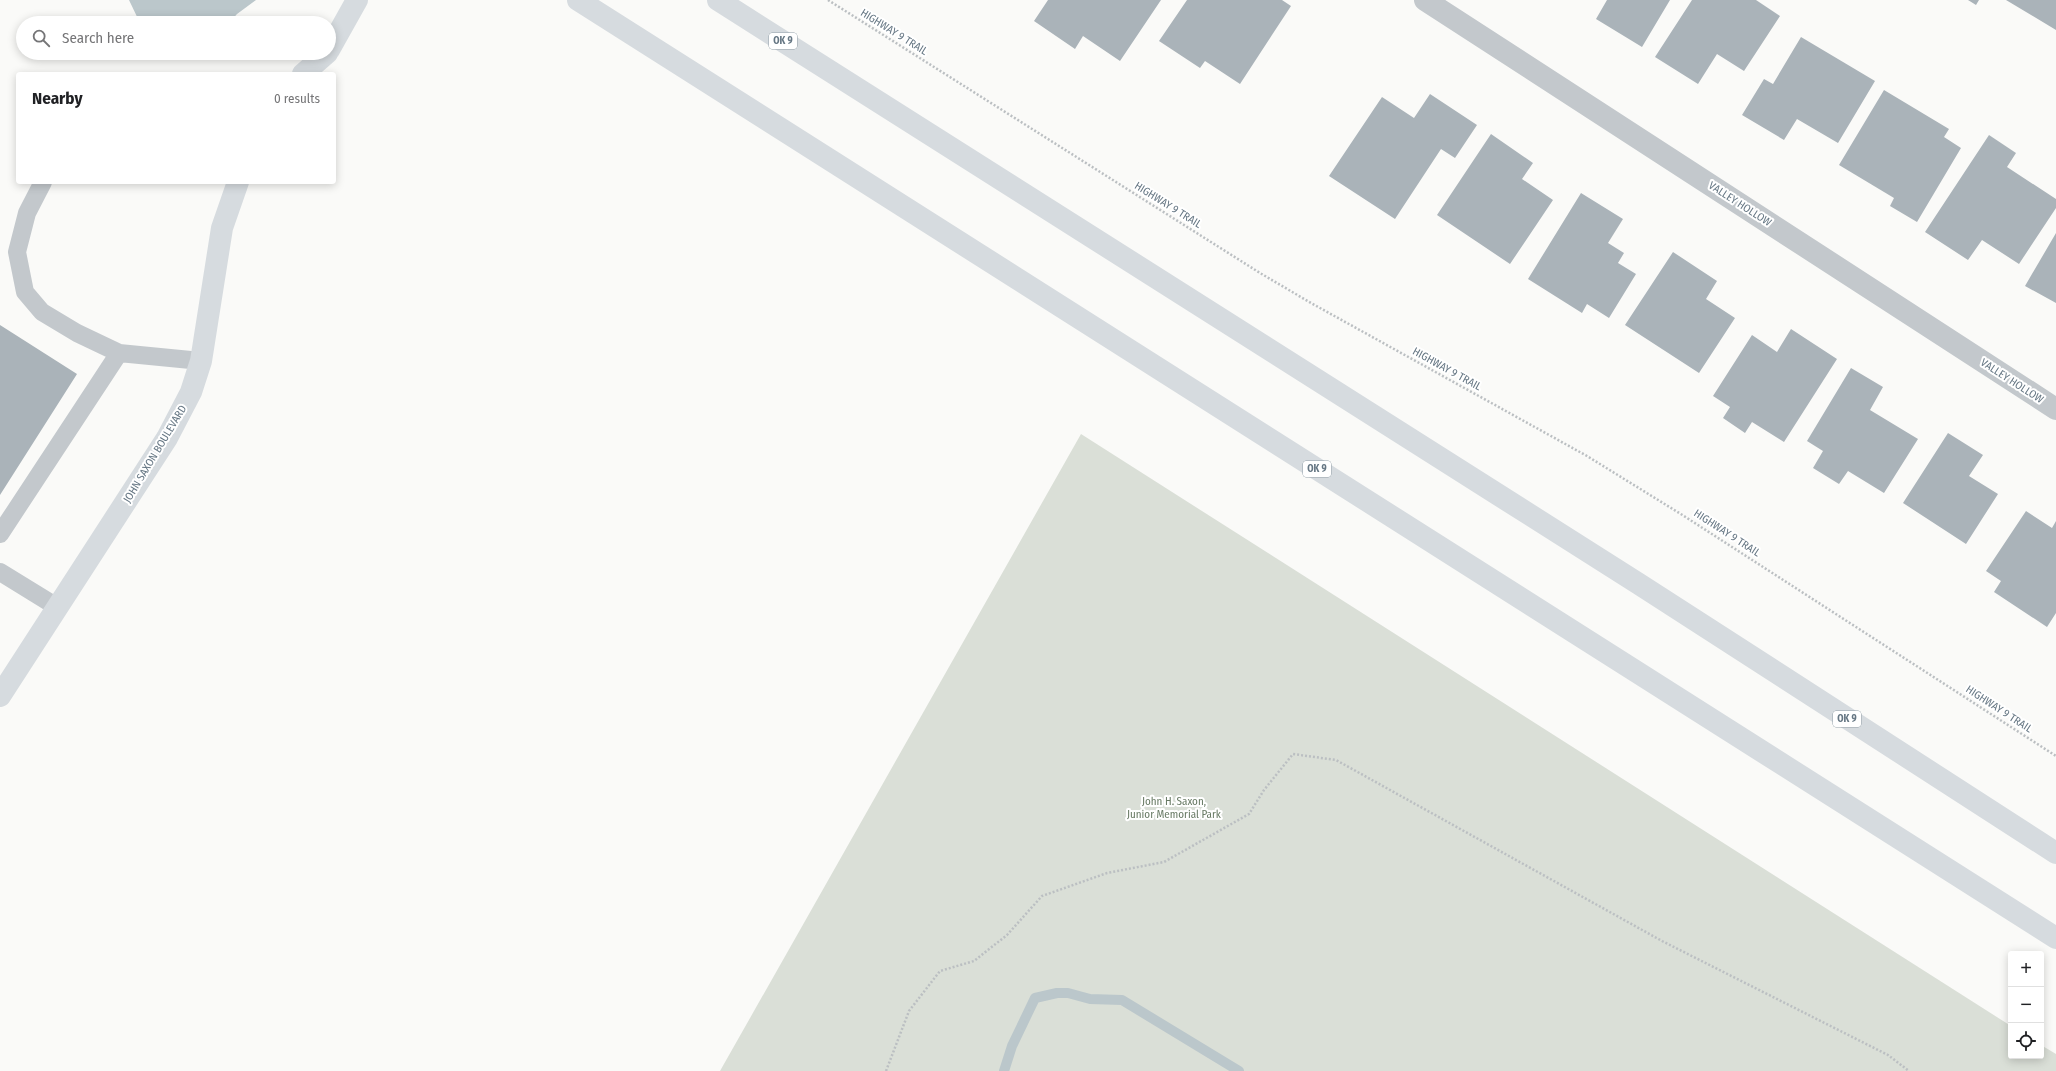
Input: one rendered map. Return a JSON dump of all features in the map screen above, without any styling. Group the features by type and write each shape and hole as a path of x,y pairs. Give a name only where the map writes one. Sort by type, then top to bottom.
{"main road":[{"path":"336,38 357,0"},
{"name":"OK 9","path":"578,0 2056,938"},
{"name":"OK 9","path":"718,0 1632,580 2056,853"},
{"path":"305,72 319,60"},
{"name":"JOHN SAXON BOULEVARD","path":"4,681 57,608 167,438 191,392 201,361 222,228 237,184"}],"street":[{"name":"VALLEY HOLLOW","path":"1425,0 2056,409"}],"lane":[{"path":"42,184 27,213 17,252 25,292 42,312 77,333 118,353 201,361"},
{"path":"0,534 118,353"},
{"path":"0,572 57,608"}],"path":[{"name":"HIGHWAY 9 TRAIL","path":"828,0 1260,273 1311,303 1587,456 1684,516 2056,756"},
{"path":"886,1071 909,1011 940,971 974,961 1007,935 1042,896 1107,873 1164,862 1249,814 1264,790 1293,754 1336,760 1662,941 1888,1055 1909,1071"}],"green space":[{"name":"John H. Saxon, Junior Memorial Park","path":"1081,434 2008,1024 2008,1059 2044,1059 2044,1047 2056,1054 2056,1071 720,1071"}],"shaded area":[{"path":"129,0 256,0 235,16 137,16"}],"building":[{"path":"1048,0 1161,0 1120,61 1083,36 1075,49 1034,21"},
{"path":"1187,0 1282,0 1291,6 1240,84 1205,61 1200,68 1159,41"},
{"path":"1607,0 1670,0 1642,47 1596,19"},
{"path":"1692,0 1756,0 1780,16 1744,71 1717,54 1698,84 1655,57"},
{"path":"1968,0 1979,0 1976,5"},
{"path":"2006,0 2056,0 2056,30"},
{"path":"1801,37 1875,81 1838,143 1797,119 1784,140 1742,115 1764,79 1773,84"},
{"path":"1884,90 1949,129 1944,137 1961,148 1917,222 1890,206 1894,198 1839,165"},
{"path":"1430,94 1477,125 1455,158 1441,149 1395,219 1329,176 1382,97 1414,118"},
{"path":"1491,134 1533,163 1522,179 1553,200 1510,264 1437,215"},
{"path":"1989,135 2016,153 2007,167 2056,199 2056,208 2019,264 1982,240 1968,260 1925,232"},
{"path":"1581,193 1623,219 1608,243 1624,253 1618,263 1636,274 1609,318 1587,304 1582,313 1528,279"},
{"path":"2056,233 2056,303 2025,286"},
{"path":"1673,252 1717,281 1706,299 1735,318 1699,373 1625,325"},
{"path":"0,325 77,374 0,495"},
{"path":"1791,329 1837,359 1784,442 1752,422 1745,433 1723,418 1730,407 1713,396 1752,335 1777,352"},
{"path":"1851,368 1883,387 1870,410 1918,439 1884,493 1848,471 1839,484 1813,468 1823,451 1807,441"},
{"path":"1948,433 1983,455 1969,476 1998,494 1966,544 1903,503"},
{"path":"2026,511 2052,528 2056,521 2056,613 2047,627 1994,592 2001,581 1986,571"}],"waterway":[{"path":"1004,1071 1012,1046 1035,998 1057,993 1068,993 1090,999 1122,1000 1239,1071"}]}
